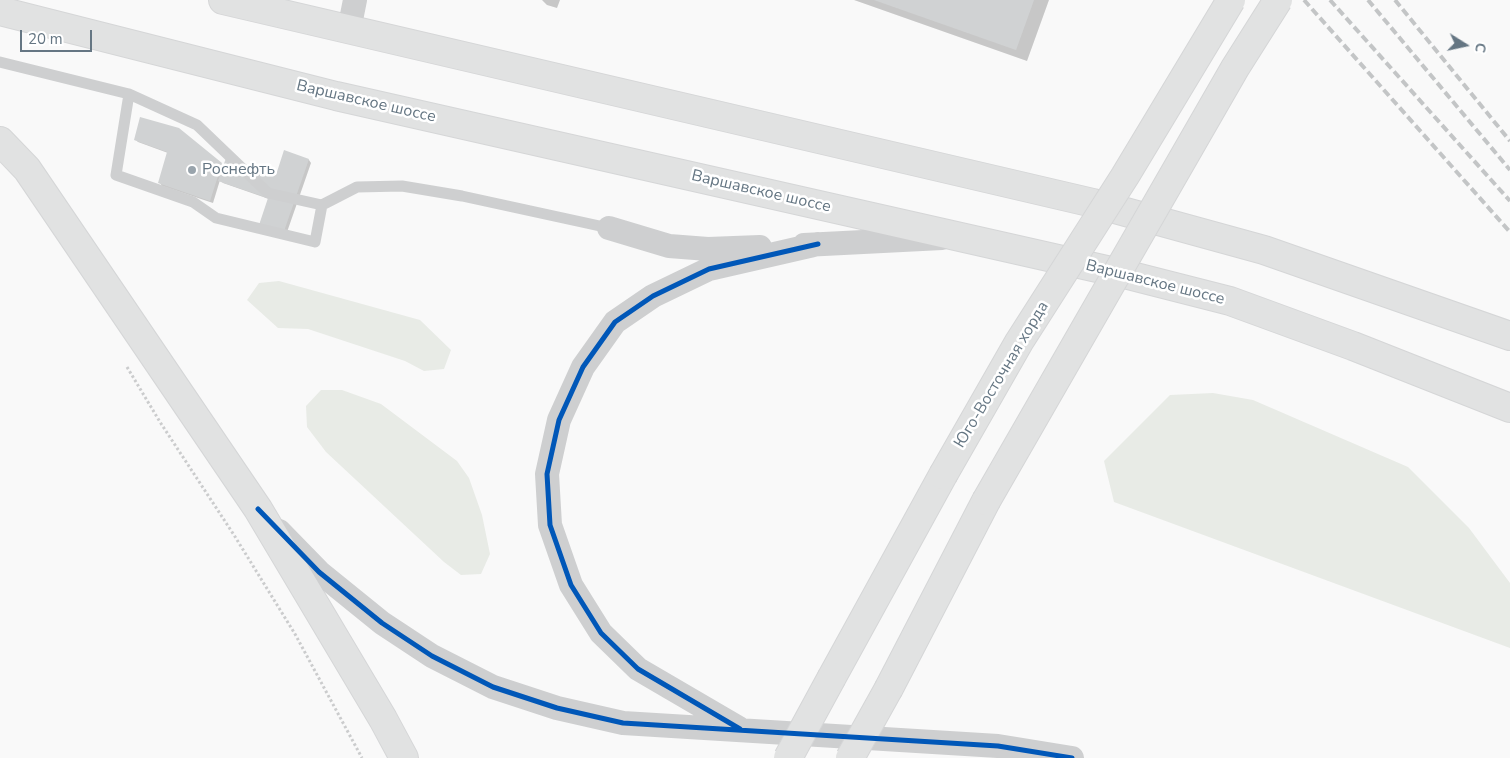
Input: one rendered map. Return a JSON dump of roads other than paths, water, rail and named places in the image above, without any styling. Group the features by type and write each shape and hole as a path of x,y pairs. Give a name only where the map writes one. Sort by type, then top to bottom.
{"main road":[{"path":"223,0 1094,204 1264,250 1510,336"},
{"name":"Юго-Восточная хорда","path":"788,758 942,475 1019,342 1125,176 1231,0"},
{"path":"850,758 889,688 986,501 1236,68 1278,0"},
{"name":"Варшавское шоссе","path":"0,11 336,96 1124,274 1230,301 1353,346 1510,408"},
{"path":"0,141 27,169 258,509 383,719 404,758"}],"street":[{"path":"349,30 356,0"},
{"path":"609,228 669,246 708,249 962,237"},
{"path":"745,731 638,669 601,633 571,585 550,525 547,474 559,420 582,367 615,322 653,296 709,270 818,244"},
{"path":"258,509 319,572 382,624 432,656 493,687 557,708 623,722 998,746 1072,758"}],"lane":[{"path":"0,62 129,94 197,125 268,194 322,205 358,187 402,186 462,196 609,228"},
{"path":"129,94 116,175 193,202 216,218 315,242 322,205"}],"railway":[{"path":"1304,0 1510,232"},
{"path":"1330,0 1510,201"},
{"path":"1368,0 1510,170"},
{"path":"1395,0 1510,141"}],"place":[{"name":"Роснефть","path":"192,170"}]}
